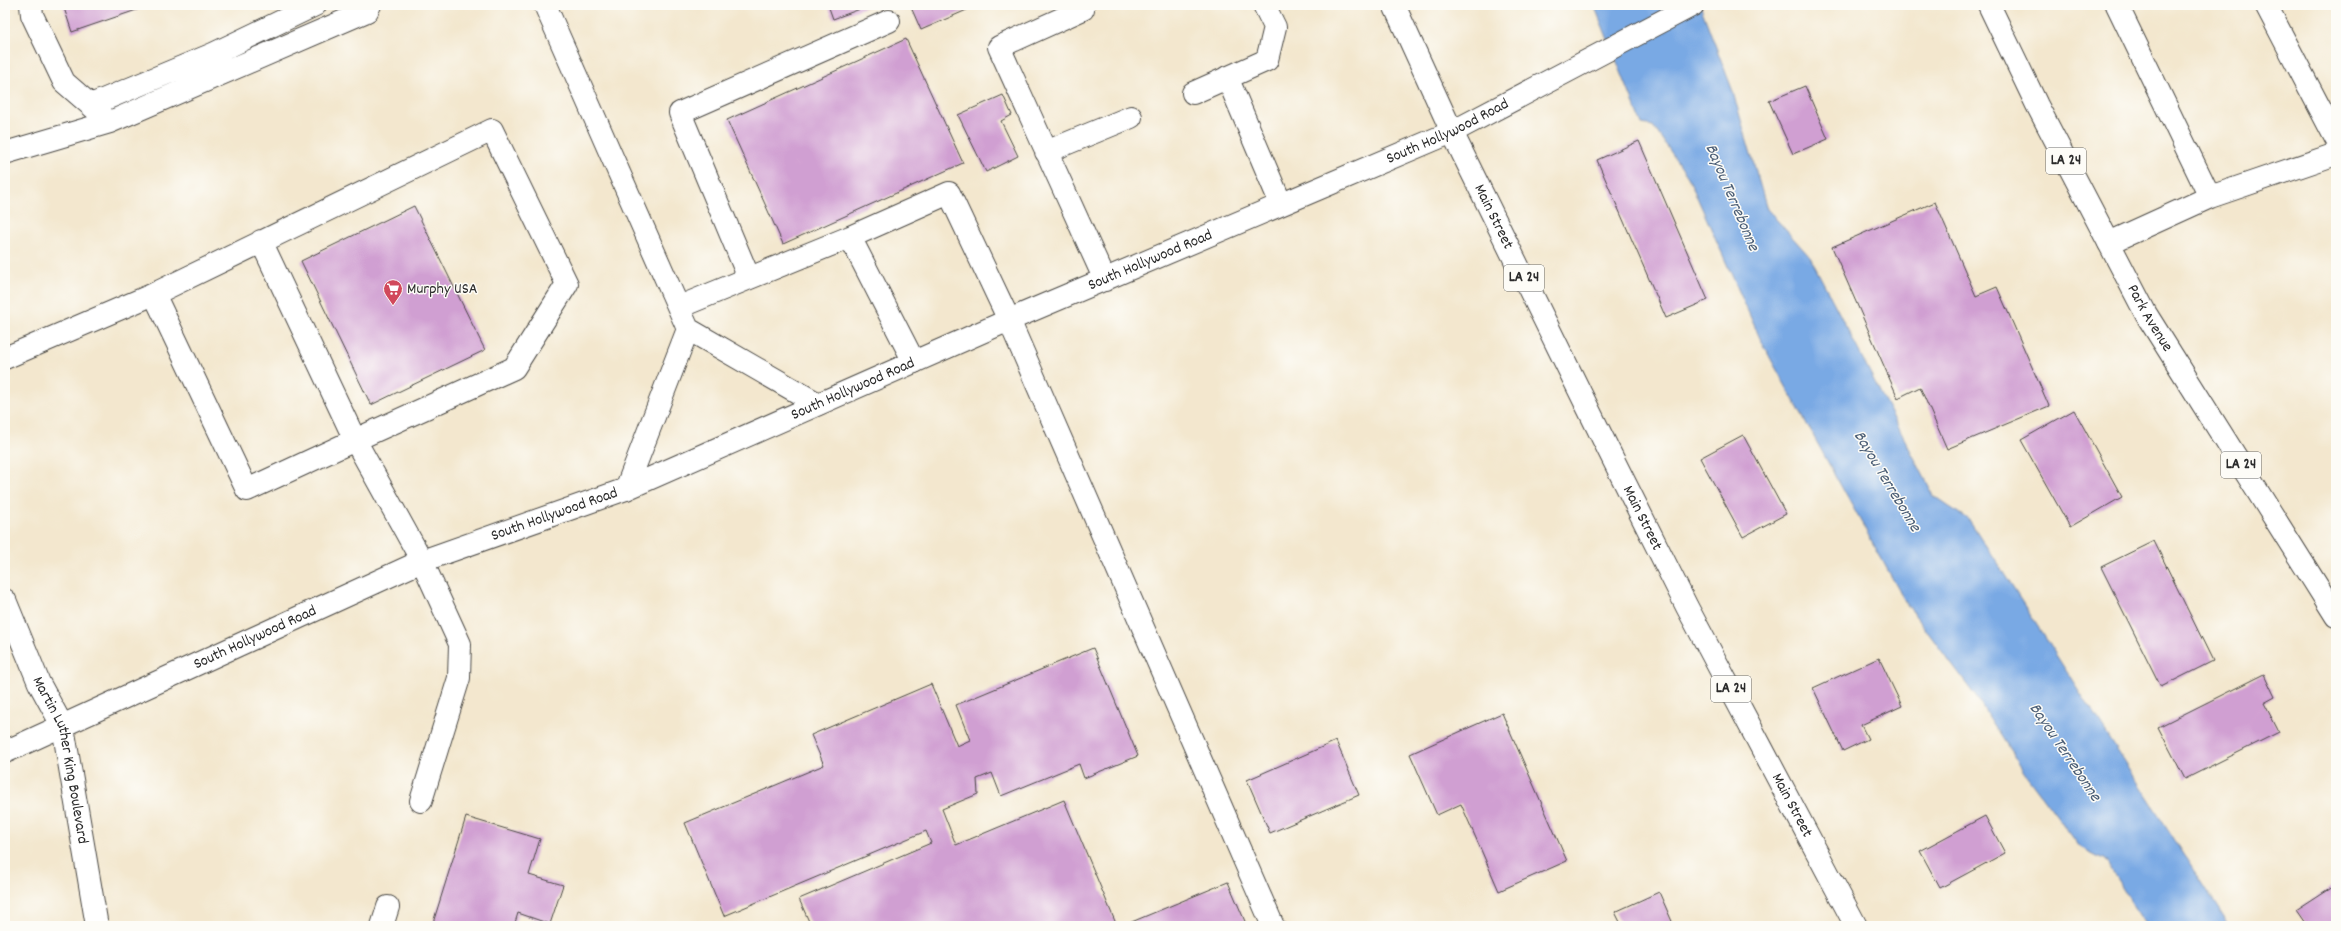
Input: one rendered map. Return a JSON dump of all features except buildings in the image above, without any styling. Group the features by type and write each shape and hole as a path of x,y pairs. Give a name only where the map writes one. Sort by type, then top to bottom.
{"main road":[{"path":"31,5 32,16 64,82 110,122"},
{"path":"91,105 213,54 315,5"},
{"path":"5,153 110,122 367,11 370,5"},
{"path":"545,5 688,328 818,404"},
{"path":"1193,92 1267,60 1275,27 1264,5"},
{"name":"Main Street","path":"1394,5 1452,132 1687,607 1856,926"},
{"name":"South Hollywood Road","path":"5,752 63,727 422,561 626,489 1010,320 1452,132 1524,96 1693,5"},
{"name":"Park Avenue","path":"1989,5 2037,105 2146,314 2336,616"},
{"path":"2118,5 2210,197"},
{"path":"2266,5 2336,139"},
{"path":"1083,9 1000,47 1046,152 1105,280"},
{"path":"749,278 680,113 889,21"},
{"path":"1227,77 1281,204"},
{"path":"1046,152 1131,117"},
{"path":"5,358 154,294 492,130 567,284 514,368 247,490 154,294"},
{"path":"2109,243 2210,197 2336,154"},
{"path":"679,307 850,237 948,193 1010,320 1273,926"},
{"path":"850,237 914,362"},
{"path":"261,241 354,440 422,561 460,644 459,678 421,801"},
{"path":"626,489 688,328"},
{"name":"Martin Luther King Boulevard","path":"5,600 39,683 63,727 96,926"}],"water":[{"name":"Bayou Terrebonne","path":"1594,5 1700,5 1732,89 1767,209 1810,257 1934,496 1970,521 2230,926 2146,926 2105,860 2080,847 2024,772 1979,701 1906,603 1763,345 1688,177 1653,126 1642,124"}],"place":[{"name":"Murphy USA","path":"393,306"}]}
